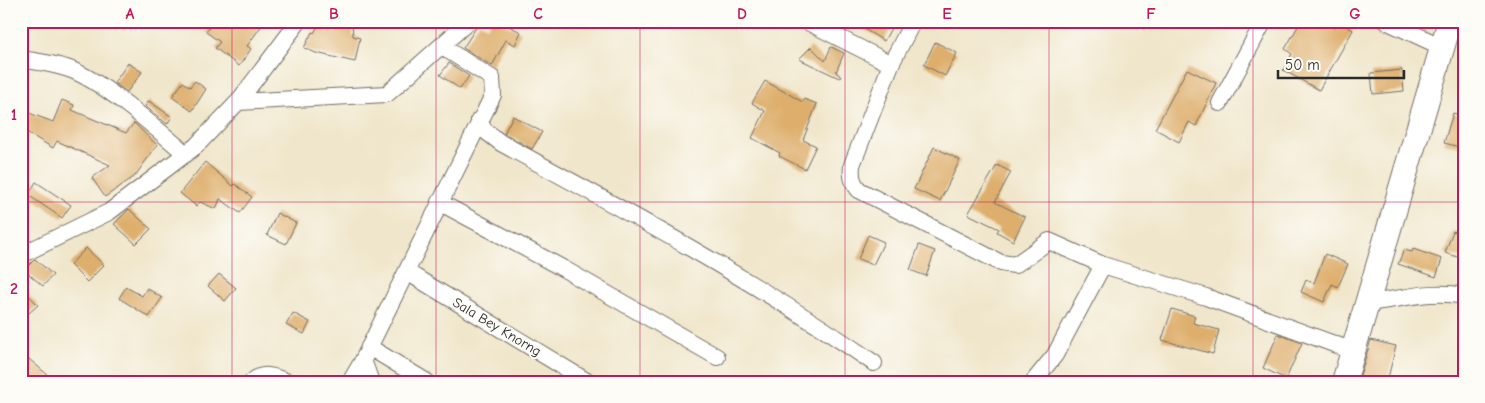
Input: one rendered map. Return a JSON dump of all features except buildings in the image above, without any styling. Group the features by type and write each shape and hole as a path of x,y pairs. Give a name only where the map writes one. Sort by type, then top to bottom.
{"street":[{"path":"21,255 109,212 186,154 238,102 299,21"},
{"path":"238,102 387,94 469,21"},
{"path":"806,21 890,64"},
{"path":"913,21 890,64 852,165 851,175 854,184 859,190 1001,263 1015,265 1048,241 1103,265 1206,297 1353,351"},
{"path":"1220,103 1264,21"},
{"path":"1386,21 1442,47"},
{"path":"1344,382 1450,21"},
{"path":"350,382 407,272 439,202 493,95 492,78 441,46"},
{"path":"21,59 74,71 124,104 186,154"},
{"path":"479,120 484,130 501,143 678,240 818,324 874,363"},
{"path":"439,202 564,269 717,357"},
{"path":"1032,382 1055,355 1103,265"},
{"name":"Sala Bey Knorng","path":"407,272 588,382"},
{"path":"1367,303 1403,299 1415,294 1464,296"},
{"path":"366,354 371,382"},
{"path":"366,354 427,382"},
{"path":"252,382 262,375 272,376 288,382"}]}
